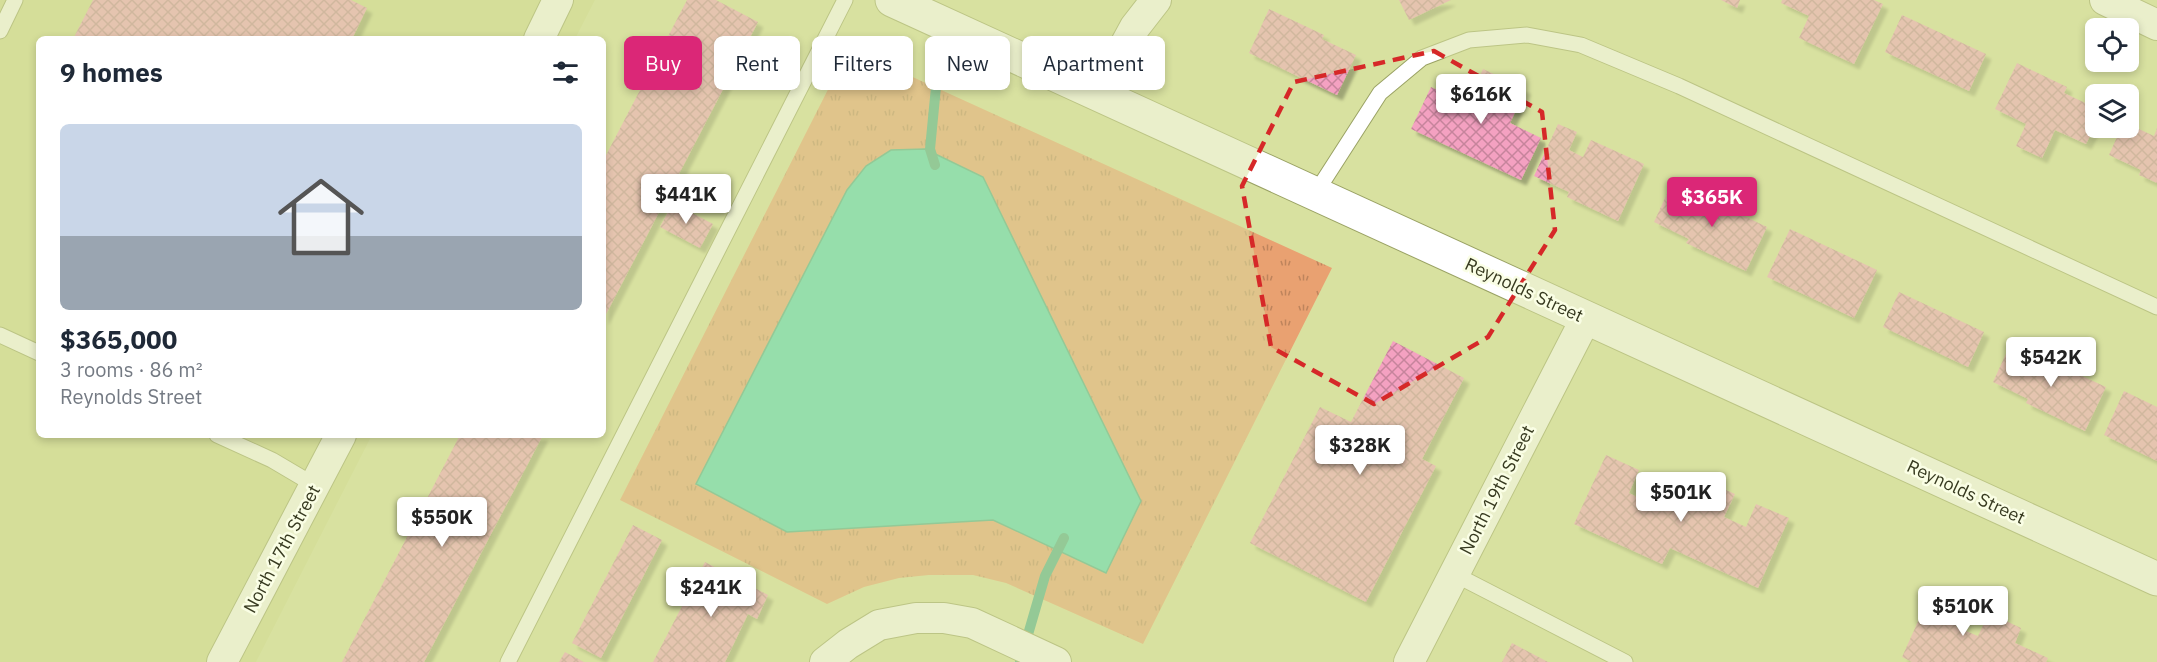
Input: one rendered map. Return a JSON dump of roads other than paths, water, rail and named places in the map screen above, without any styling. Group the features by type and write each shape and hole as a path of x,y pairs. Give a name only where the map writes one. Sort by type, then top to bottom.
{"main road":[{"name":"Reynolds Street","path":"891,0 2157,579"}],"street":[{"path":"540,36 558,0"},
{"path":"1098,95 1135,27 1155,0"},
{"path":"2105,0 2157,25"},
{"name":"North 19th Street","path":"1409,662 1586,318"},
{"name":"North 17th Street","path":"222,662 340,438"},
{"path":"825,662 848,644 879,625 916,618 944,618 972,623 1056,662"}],"lane":[{"path":"0,31 15,0"},
{"path":"508,662 844,0"},
{"path":"1315,194 1380,93 1422,58 1469,40 1527,35 1581,45 1679,86 2157,307"},
{"path":"0,335 36,352"},
{"path":"224,438 272,460 316,486"},
{"path":"1454,574 1625,662"}],"water":[{"path":"925,149 983,177 1141,501 1106,573 993,520 787,532 696,484 847,190 866,166 891,150"}],"waterway":[{"path":"935,165 930,149 936,90"},
{"path":"1020,662 1045,576 1064,538"}]}
